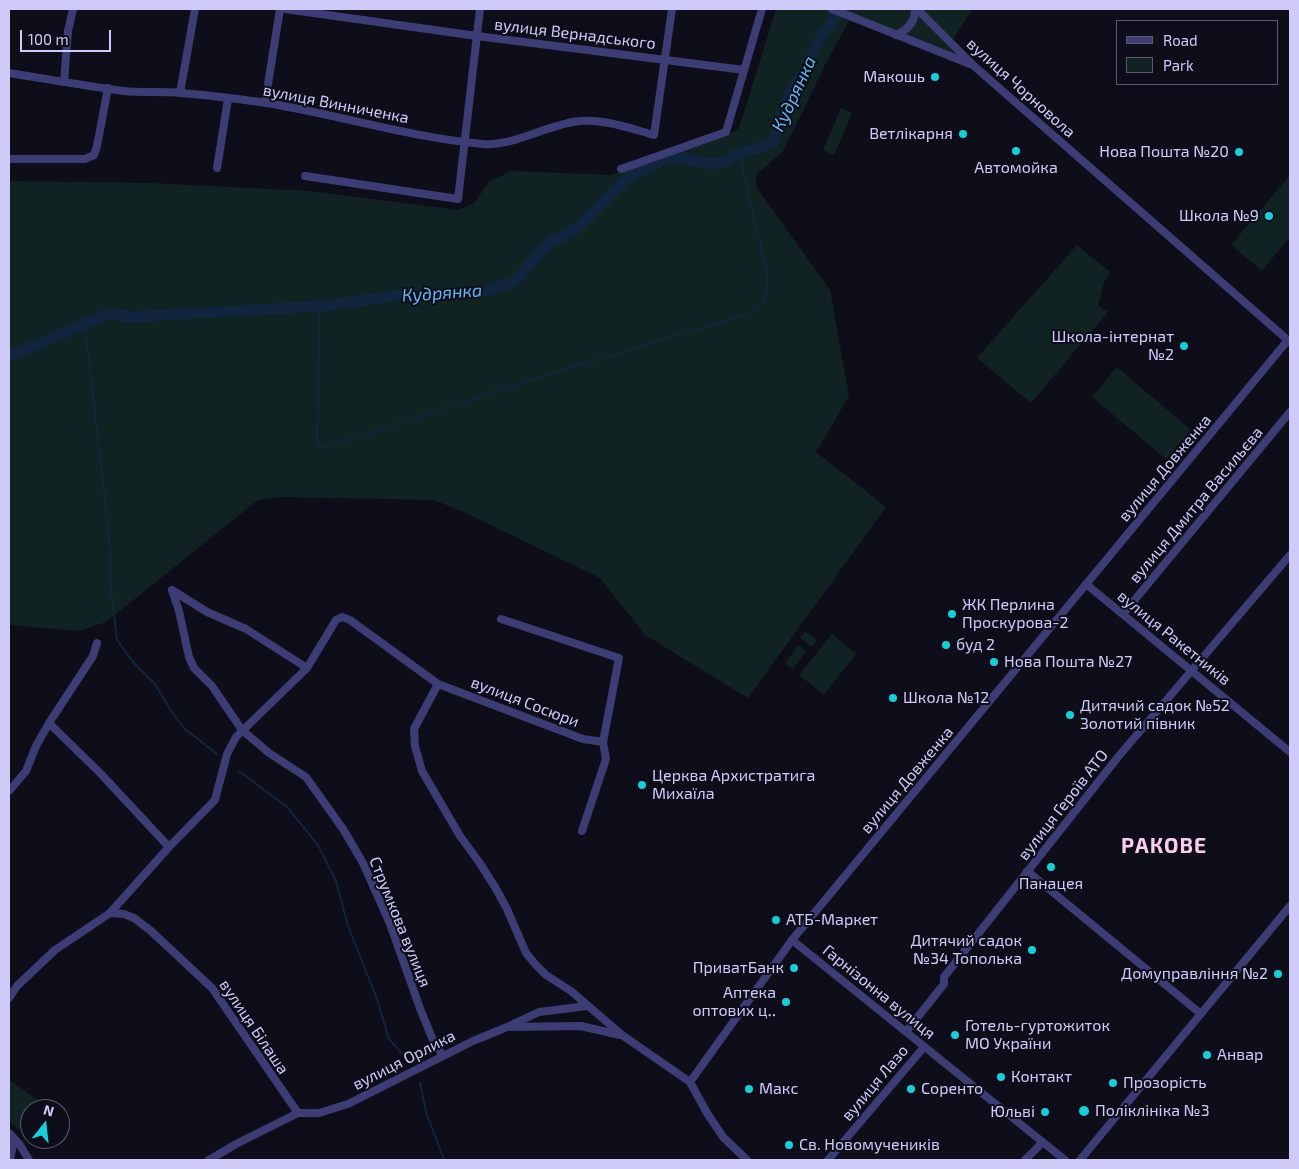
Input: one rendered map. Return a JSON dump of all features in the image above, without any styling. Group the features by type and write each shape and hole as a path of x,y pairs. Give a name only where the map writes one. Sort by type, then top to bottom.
{"street":[{"path":"64,82 68,31 73,9"},
{"path":"180,93 195,9"},
{"path":"265,103 280,9"},
{"name":"вулиця Вернадського","path":"284,9 744,70"},
{"path":"305,176 458,199 480,9"},
{"path":"666,59 672,9"},
{"path":"621,170 726,132 762,9"},
{"path":"833,9 974,66"},
{"path":"896,35 905,31 911,24 916,9"},
{"name":"вулиця Чорновола","path":"916,9 974,66 1289,341"},
{"name":"вулиця Винниченка","path":"9,73 125,91 180,93 265,103 430,137 495,144 575,121 612,124 654,134 666,59"},
{"path":"9,159 85,159 94,155 108,88"},
{"path":"217,168 228,99"},
{"name":"вулиця Довженка","path":"690,1082 792,940 1289,341"},
{"name":"вулиця Дмитра Васильєва","path":"1123,614 1290,412"},
{"name":"вулиця Героїв АТО","path":"906,1032 944,984 944,977 1118,757 1290,555"},
{"name":"вулиця Ракетників","path":"1086,584 1290,752"},
{"name":"Струмкова вулиця","path":"307,668 246,629 207,612 172,590 179,611 189,657 194,668 212,686 242,730 269,753 306,777 343,829 367,872 390,924 421,1011 433,1040 443,1056"},
{"name":"вулиця Сосюри","path":"307,668 336,620 342,617 350,620 438,684 583,738 604,742"},
{"path":"501,619 619,658 604,742 606,758 582,831"},
{"path":"9,791 26,771 36,746 93,656 97,643"},
{"path":"9,998 18,986 55,950 110,913 169,847 215,800 227,754 236,737 307,668"},
{"path":"438,684 414,728 415,746 422,772 460,836 479,862 508,909 526,952 546,975 572,991 622,1035 690,1082 707,1113 724,1136 747,1160"},
{"path":"49,723 95,767 169,847"},
{"path":"1027,871 1201,1014"},
{"path":"1080,1160 1290,906"},
{"name":"вулиця Білаша","path":"110,913 124,914 140,923 157,936 212,988 298,1113"},
{"name":"Гарнізонна вулиця","path":"792,940 1065,1160"},
{"path":"507,1027 539,1012 587,1006"},
{"name":"вулиця Орлика","path":"209,1160 236,1144 298,1113 319,1113 348,1104 480,1038 507,1027 581,1026 622,1035"},
{"name":"вулиця Лазо","path":"828,1160 924,1047"},
{"path":"12,1136 27,1157 10,1159 12,1136"},
{"path":"1025,1160 1043,1142"}],"green space":[{"path":"776,9 825,9 850,19 783,151 756,175 757,188 830,290 849,396 816,452 886,507 748,698 645,635 600,578 468,514 434,500 280,497 258,500 106,622 79,631 9,625 9,181 151,183 310,191 458,210 474,203 489,182 511,171 611,175 730,134 739,128"},
{"path":"839,9 912,9 909,23 896,32"},
{"path":"921,9 973,9 952,40"},
{"path":"918,13 963,59 904,35"},
{"path":"841,108 852,113 834,155 823,150"},
{"path":"1290,175 1290,237 1262,271 1231,245"},
{"path":"1077,245 1110,272 1104,282 1098,305 1108,312 1031,403 977,358"},
{"path":"1117,367 1191,430 1166,459 1092,397"},
{"path":"805,631 817,640 812,647 800,638"},
{"path":"832,634 856,654 824,695 799,675"},
{"path":"798,645 806,651 793,669 785,663"},
{"path":"9,1080 37,1099 20,1099 19,1129 9,1122"}],"waterway":[{"name":"Кудрянка","path":"9,355 105,315 113,314 131,317 323,306 410,294 444,295 486,291 513,282 549,243 576,229 625,180 646,168 670,158 682,157 697,162 713,164 724,162 739,153 756,149 773,141 778,132 785,106 797,81 807,70 808,61 822,35 841,9"},
{"path":"320,306 317,440 320,446 324,448 523,382 741,316 755,309 763,302 767,292 768,277 739,153"},
{"path":"85,325 109,536 111,588 117,640 133,662 155,684 172,712 186,730 217,754"},
{"path":"239,771 287,807 318,845 336,881 348,926 377,999 389,1039 407,1059"},
{"path":"420,1083 426,1112 444,1160"}],"place":[{"name":"Макошь","path":"935,77"},
{"name":"Ветлікарня","path":"963,134"},
{"name":"Автомойка","path":"1016,151"},
{"name":"Нова Пошта №20","path":"1239,152"},
{"name":"Школа №9","path":"1269,216"},
{"name":"Школа-інтернат №2","path":"1184,346"},
{"name":"ЖК Перлина Проскурова-2","path":"952,614"},
{"name":"буд 2","path":"946,645"},
{"name":"Нова Пошта №27","path":"994,662"},
{"name":"Школа №12","path":"893,698"},
{"name":"Дитячий садок №52 Золотий півник","path":"1070,715"},
{"name":"Церква Архистратига Михаїла","path":"642,785"},
{"name":"Панацея","path":"1051,867"},
{"name":"АТБ-Маркет","path":"776,920"},
{"name":"Дитячий садок №34 Тополька","path":"1032,950"},
{"name":"ПриватБанк","path":"794,968"},
{"name":"Домуправління №2","path":"1278,974"},
{"name":"Аптека оптових ц‥","path":"786,1002"},
{"name":"Готель-гуртожиток МО України","path":"955,1035"},
{"name":"Анвар","path":"1207,1055"},
{"name":"Контакт","path":"1001,1077"},
{"name":"Прозорість","path":"1113,1083"},
{"name":"Макс","path":"749,1089"},
{"name":"Соренто","path":"911,1089"},
{"name":"Поліклініка №3","path":"1084,1111"},
{"name":"Юльві","path":"1045,1112"},
{"name":"Св. Новомучеників","path":"789,1145"}],"district":[{"name":"РАКОВЕ","path":"1164,846"}]}
